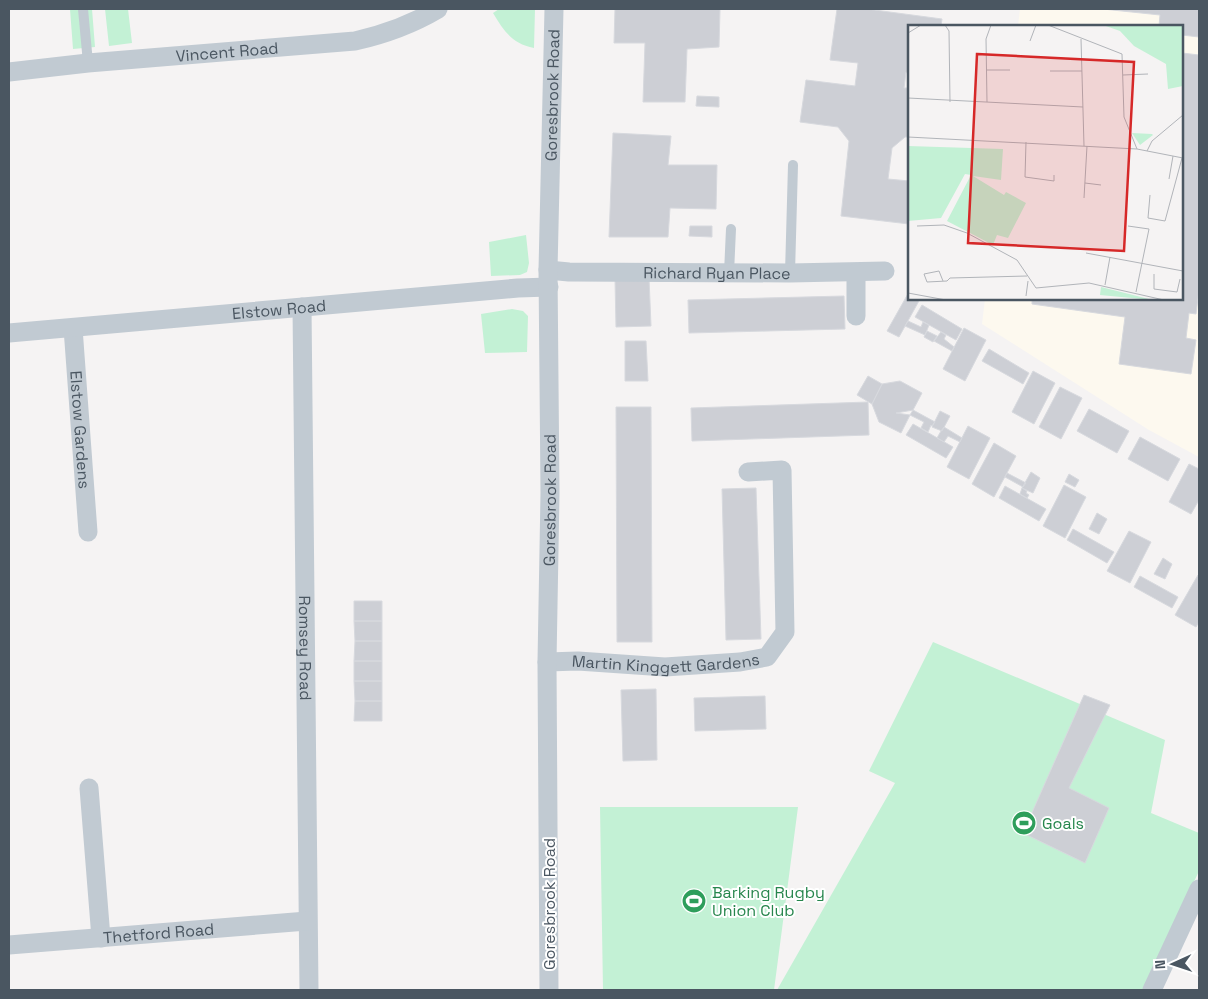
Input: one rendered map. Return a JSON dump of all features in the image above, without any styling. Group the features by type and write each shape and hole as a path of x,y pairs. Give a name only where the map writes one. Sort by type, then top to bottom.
{"street":[{"name":"Vincent Road","path":"9,72 88,63 355,41 385,34 421,19 438,9"},
{"name":"Goresbrook Road","path":"549,990 547,662 550,493 549,279 554,9"},
{"name":"Richard Ryan Place","path":"549,279 569,272 856,273 885,271"},
{"path":"856,273 856,316"},
{"name":"Elstow Road","path":"9,333 518,288 549,279"},
{"name":"Romsey Road","path":"302,307 309,990"},
{"name":"Elstow Gardens","path":"73,328 88,532"},
{"name":"Martin Kinggett Gardens","path":"547,662 578,661 665,667 740,662 767,657 785,632 782,470 748,472"},
{"path":"89,788 101,938"},
{"path":"1152,990 1199,889"},
{"name":"Thetford Road","path":"9,945 307,921"}],"lane":[{"path":"83,9 88,63"},
{"path":"790,273 793,164"},
{"path":"729,273 731,229"}],"shaded area":[{"path":"1020,9 1199,9 1199,457 1149,430 982,324 985,300 1183,300 1183,25 1018,25"}],"green space":[{"path":"70,9 92,9 95,47 73,49"},
{"path":"105,9 128,9 132,43 109,46"},
{"path":"499,9 535,9 534,48 526,46 509,36 493,13"},
{"path":"526,235 529,263 527,272 520,275 491,276 489,242"},
{"path":"512,309 523,311 528,316 527,352 485,353 481,314"},
{"name":"Goals","path":"933,642 1165,740 1151,813 1199,833 1199,871 1143,990 777,990 895,783 869,771"},
{"name":"Barking Rugby Union Club","path":"600,807 798,807 774,990 603,990"}],"building":[{"path":"615,9 720,9 719,47 687,49 685,102 643,102 645,43 614,43"},
{"path":"837,9 867,9 942,19 941,25 908,25 908,73 906,72 904,88 908,88 908,137 905,137 892,148 888,179 908,181 908,224 841,216 849,141 838,127 800,122 806,80 855,86 858,63 830,60"},
{"path":"1103,9 1199,9 1199,37 1183,35 1183,25 1159,25 1160,15"},
{"path":"1183,53 1199,55 1199,290 1196,314 1189,313 1186,338 1196,340 1191,374 1119,364 1125,317 1032,304 1032,300 1183,300"},
{"path":"697,96 719,97 719,107 696,106"},
{"path":"613,133 671,136 668,165 717,165 716,209 670,208 668,237 609,237"},
{"path":"690,226 712,226 712,237 689,236"},
{"path":"649,278 651,326 616,327 615,279"},
{"path":"908,294 908,300 919,300 899,337 887,331"},
{"path":"844,296 845,329 689,333 688,300"},
{"path":"922,305 962,329 956,340 915,317"},
{"path":"908,321 921,327 923,322 929,325 925,335 905,326"},
{"path":"964,328 986,340 965,381 943,369"},
{"path":"927,331 937,336 933,342 924,337"},
{"path":"941,332 946,335 944,339 954,347 952,351 934,341"},
{"path":"625,341 646,341 648,381 625,381"},
{"path":"989,349 1029,373 1023,384 982,361"},
{"path":"1033,371 1055,383 1034,424 1012,412"},
{"path":"868,376 882,384 872,404 857,395"},
{"path":"900,381 922,393 913,410 896,413 910,415 901,433 879,422 872,404 882,384"},
{"path":"1060,387 1082,398 1061,439 1039,427"},
{"path":"868,402 869,435 692,441 691,408"},
{"path":"616,407 651,407 652,642 617,642"},
{"path":"1089,409 1129,431 1117,453 1077,431"},
{"path":"913,410 935,422 931,425 928,432 921,428 924,422 910,415"},
{"path":"940,411 950,416 942,431 932,427"},
{"path":"913,424 953,447 946,458 906,435"},
{"path":"968,426 990,438 969,479 947,467"},
{"path":"944,427 962,438 960,442 948,436 944,442 937,438"},
{"path":"1140,437 1180,459 1168,481 1128,459"},
{"path":"994,443 1016,456 994,497 972,484"},
{"path":"1189,464 1199,469 1199,500 1191,514 1169,502"},
{"path":"1031,472 1040,478 1033,493 1022,488"},
{"path":"1007,473 1026,483 1023,487 1005,477"},
{"path":"1069,474 1079,480 1075,487 1065,482"},
{"path":"1064,485 1086,497 1065,538 1043,526"},
{"path":"1005,486 1046,509 1039,521 999,498"},
{"path":"756,488 761,639 726,640 722,489"},
{"path":"1022,488 1029,495 1027,498 1020,494"},
{"path":"1097,513 1107,519 1099,534 1089,529"},
{"path":"1073,529 1114,552 1107,563 1067,540"},
{"path":"1129,531 1151,542 1130,583 1107,571"},
{"path":"1163,558 1172,564 1165,579 1154,574"},
{"path":"1198,575 1199,622 1196,627 1175,615"},
{"path":"1140,576 1178,597 1172,608 1134,587"},
{"path":"354,601 382,601 382,621 354,621"},
{"path":"354,621 382,621 382,641 355,641"},
{"path":"355,641 382,641 382,661 354,661"},
{"path":"354,661 382,661 382,681 354,681"},
{"path":"354,681 382,681 382,701 355,701"},
{"path":"656,689 657,760 623,761 621,690"},
{"path":"1084,695 1110,705 1069,788 1109,808 1085,863 1023,833"},
{"path":"765,696 766,729 695,731 694,698"},
{"path":"355,701 382,701 382,721 354,721"}],"place":[{"name":"Goals","path":"1024,823"},
{"name":"Barking Rugby Union Club","path":"694,901"}]}
